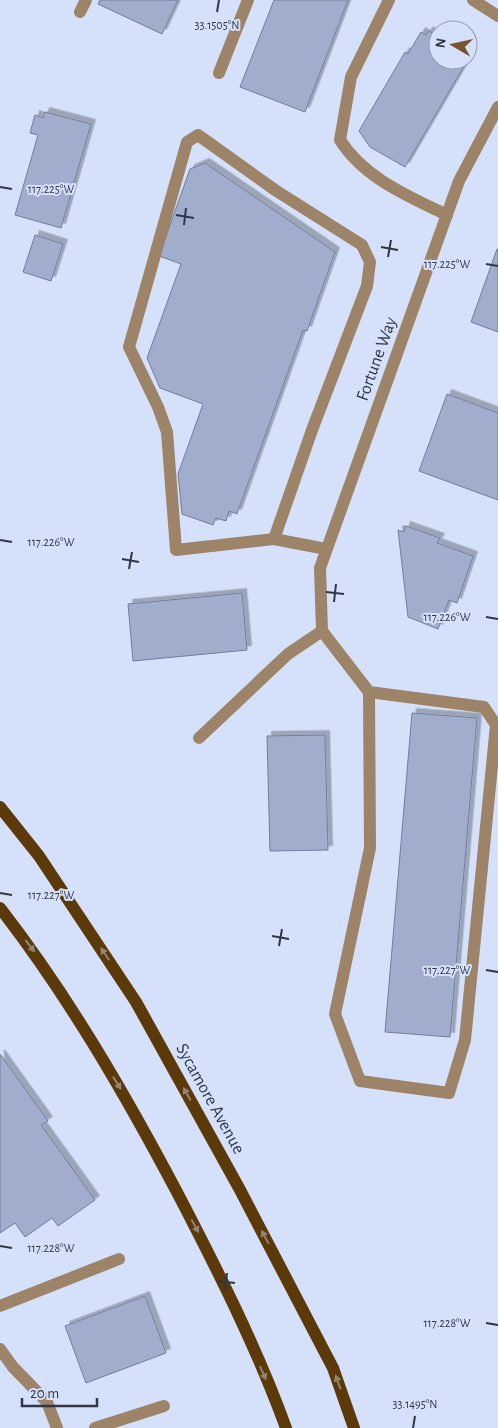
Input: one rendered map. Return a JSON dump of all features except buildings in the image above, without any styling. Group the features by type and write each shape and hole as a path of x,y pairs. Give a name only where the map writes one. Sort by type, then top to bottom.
{"main road":[{"name":"Sycamore Avenue","path":"0,807 39,856 136,1002 239,1188 333,1368 354,1428"},
{"path":"0,908 41,960 130,1102 212,1260 286,1428"}],"street":[{"path":"219,73 248,0"},
{"path":"389,0 351,77 340,140 351,158 391,188 447,215"},
{"path":"473,0 498,16"},
{"name":"Fortune Way","path":"322,631 320,568 326,549 459,181 498,107"},
{"path":"274,539 312,430 367,286 370,262 362,245 283,195 198,135 187,142 130,347 158,407 167,432 176,550 274,539 326,549"},
{"path":"199,738 288,654 322,631 369,692 370,848 335,1014 360,1081 449,1093 465,1040 496,725 484,707 369,692"},
{"path":"0,1306 119,1259"},
{"path":"0,1349 13,1367 47,1402 57,1428"},
{"path":"0,1369 13,1367"},
{"path":"95,1428 164,1406"}]}
